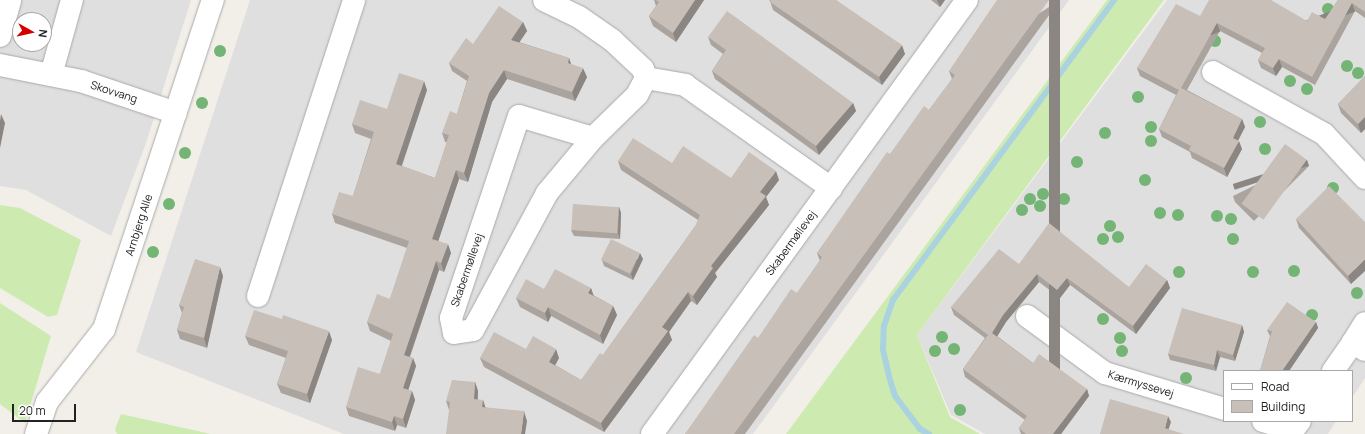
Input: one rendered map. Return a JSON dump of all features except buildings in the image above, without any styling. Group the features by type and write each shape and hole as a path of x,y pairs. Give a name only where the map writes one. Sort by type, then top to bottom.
{"street":[{"path":"0,36 10,0"},
{"path":"51,75 72,0"},
{"name":"Arnbjerg Alle","path":"36,434 47,402 104,329 213,0"},
{"path":"258,296 354,0"},
{"path":"544,0 579,17 612,40 643,69 646,78 685,85 831,188"},
{"name":"Skabermøllevej","path":"652,434 967,0"},
{"name":"Skovvang","path":"0,65 81,81 176,113"},
{"path":"1213,72 1324,134 1365,178"},
{"name":"Skabermøllevej","path":"593,138 519,116 451,318 454,333 473,330 547,193 593,138 637,95 646,78"},
{"name":"Kærmyssevej","path":"1027,316 1105,373 1223,409"},
{"path":"1334,370 1359,346 1365,323"},
{"path":"1266,422 1293,430 1299,422"}],"shaded area":[{"path":"0,0 191,0 146,143 111,236 26,190 0,186"},
{"path":"250,0 1069,0 753,434 344,434 136,352"},
{"path":"1167,0 1365,0 1365,378 1353,396 1353,370 1223,370 1223,422 1335,422 1328,434 985,434 951,415 917,335"}],"green space":[{"path":"1107,0 1164,0 917,335 950,417 980,434 786,434"},
{"path":"0,205 20,208 81,240 57,315 48,317 0,288"},
{"path":"0,303 51,336 25,423 0,404"},
{"path":"121,414 211,434 117,434 115,429"}],"waterway":[{"path":"929,434 920,429 895,396 889,376 883,350 884,326 893,300 1114,0"}]}
